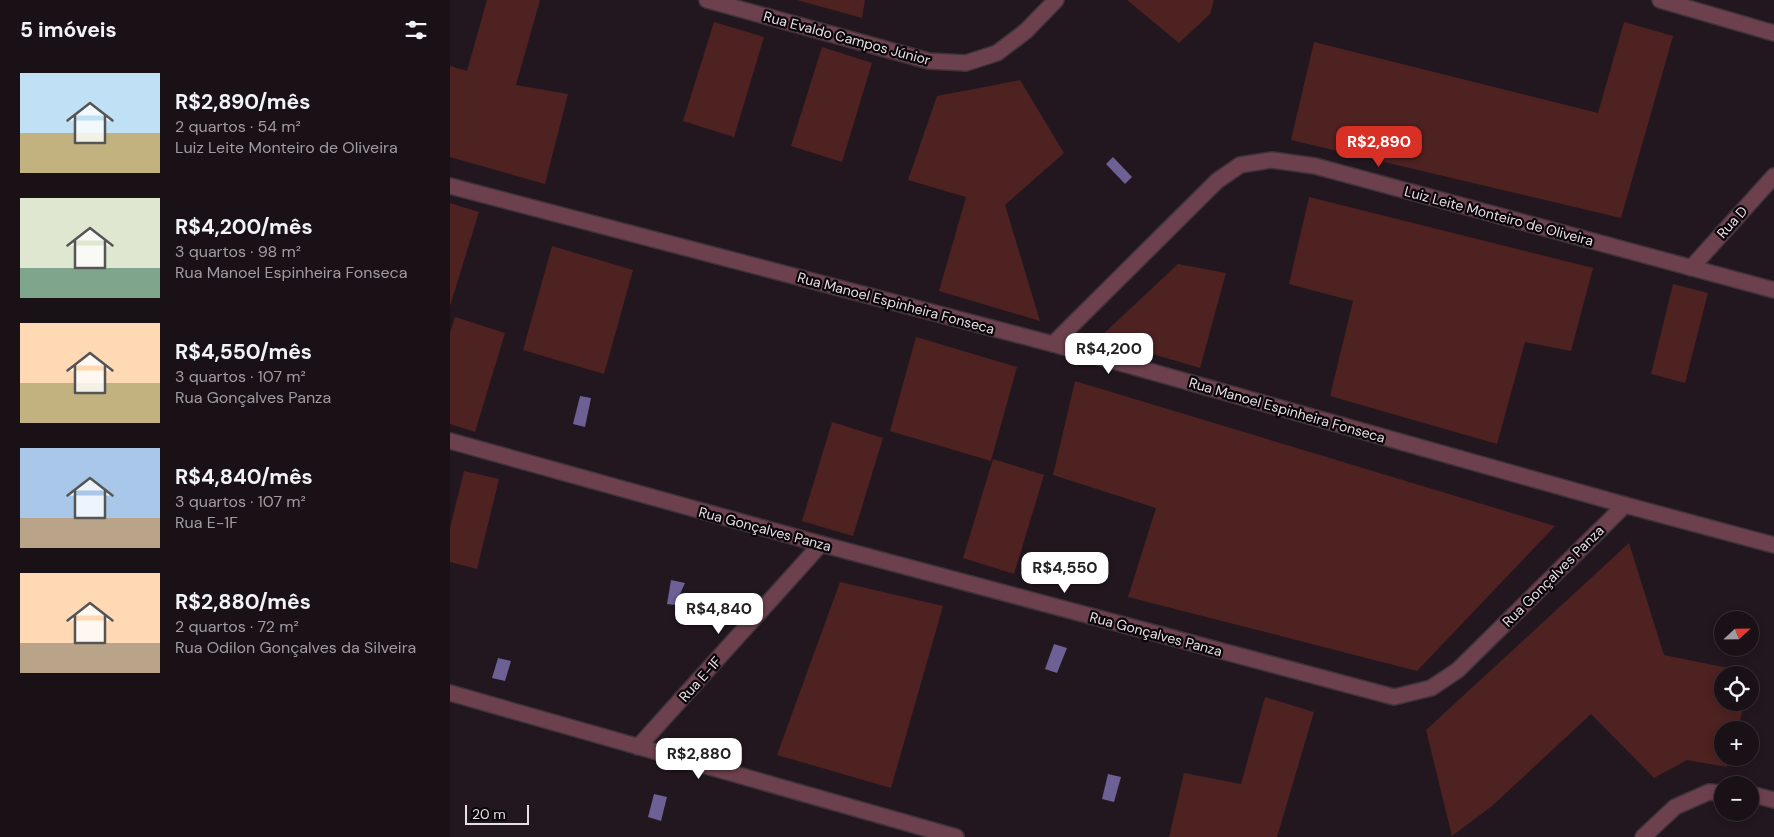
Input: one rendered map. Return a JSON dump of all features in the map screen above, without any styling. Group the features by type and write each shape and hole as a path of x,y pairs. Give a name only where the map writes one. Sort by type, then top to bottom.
{"street":[{"name":"Rua Evaldo Campos Júnior","path":"707,0 929,61 966,63 997,53 1026,31 1056,0"},
{"path":"1664,1 1774,33"},
{"name":"Luiz Leite Monteiro de Oliveira","path":"1053,344 1217,181 1240,165 1272,160 1315,166 1774,290"},
{"name":"Rua D","path":"1691,268 1774,176"},
{"name":"Rua Manoel Espinheira Fonseca","path":"450,186 1053,344 1774,545"},
{"name":"Rua Gonçalves Panza","path":"450,441 822,544 1394,697 1431,688 1458,670 1625,505"},
{"name":"Rua E-1F","path":"638,746 822,544"},
{"path":"450,693 638,746 910,831 956,837"},
{"path":"1643,837 1675,807 1709,792 1714,792"},
{"path":"1759,796 1774,800"}],"shaded area":[{"path":"487,0 540,0 516,85 568,94 545,184 450,157 450,66 467,71"},
{"path":"797,0 865,0 862,18"},
{"path":"1127,0 1214,0 1210,14 1179,43"},
{"path":"714,22 764,37 734,137 683,121"},
{"path":"1624,22 1673,36 1621,218 1291,140 1314,42 1598,113"},
{"path":"822,47 872,63 842,162 791,146"},
{"path":"1020,80 1064,153 1005,205 1040,321 939,291 966,197 908,180 937,96"},
{"path":"1113,157 1132,177 1125,184 1106,164"},
{"path":"1309,197 1593,268 1571,351 1525,342 1497,444 1330,396 1353,301 1289,284"},
{"path":"450,203 479,212 450,306"},
{"path":"552,246 633,270 604,374 523,350"},
{"path":"1178,264 1226,273 1200,368 1099,338"},
{"path":"1673,284 1708,293 1685,383 1651,374"},
{"path":"455,317 505,333 475,432 450,424 450,333"},
{"path":"916,337 1017,367 991,461 890,431"},
{"path":"1075,381 1555,526 1417,671 1128,597 1156,508 1053,475"},
{"path":"580,396 591,398 585,427 573,424"},
{"path":"832,422 883,438 853,536 802,521"},
{"path":"993,459 1044,475 1014,574 963,558"},
{"path":"464,471 499,479 477,569 450,562 450,528"},
{"path":"1629,543 1664,655 1718,666 1714,666 1714,711 1743,711 1740,721 1714,721 1714,765 1687,760 1654,778 1591,714 1492,806 1452,836 1426,730"},
{"path":"671,580 685,583 675,605 667,604"},
{"path":"840,582 943,606 891,788 777,755"},
{"path":"1054,644 1067,648 1057,673 1045,669"},
{"path":"498,658 511,661 505,681 492,678"},
{"path":"1265,697 1314,712 1277,837 1169,837 1184,773 1241,784"},
{"path":"1108,774 1121,777 1114,802 1102,799"},
{"path":"654,794 667,797 661,821 648,817"}]}
